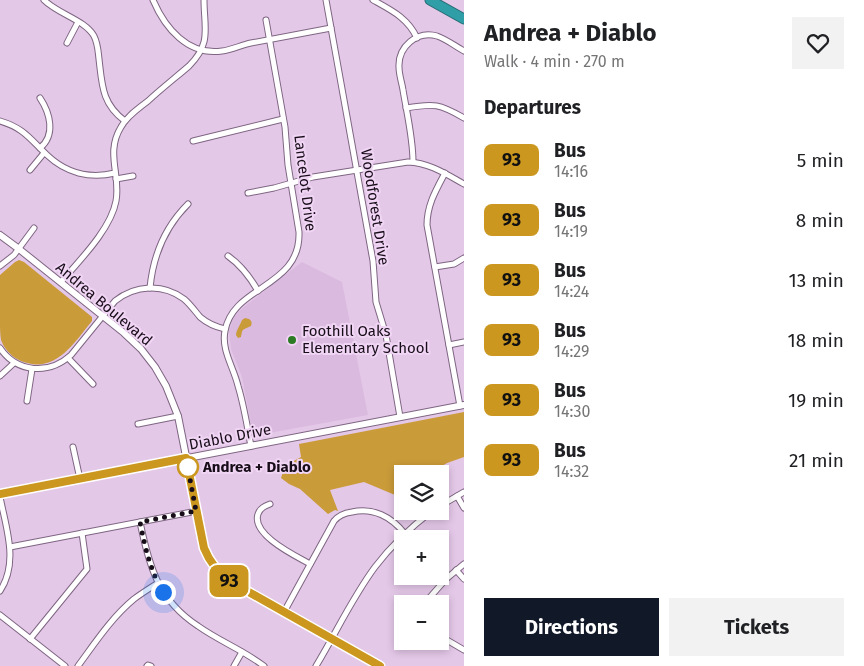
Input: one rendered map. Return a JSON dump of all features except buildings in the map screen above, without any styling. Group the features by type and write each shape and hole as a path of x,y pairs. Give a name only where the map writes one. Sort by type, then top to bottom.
{"highway":[{"path":"430,0 464,20"}],"street":[{"path":"44,0 86,27 94,36 98,47 105,97 108,104 124,121"},
{"path":"153,0 162,18 173,32 188,44 201,50 220,52 269,39 331,28"},
{"path":"61,282 110,220 116,200 114,145 124,121 188,66 201,50 206,31 204,0"},
{"name":"Woodforest Drive","path":"326,0 373,261 376,302 386,335 400,417"},
{"path":"373,0 401,17 410,26 417,38"},
{"name":"Lancelot Drive","path":"225,329 232,312 287,268 296,255 298,248 299,232 288,165 287,141 266,20"},
{"path":"67,43 78,22"},
{"path":"413,162 412,140 399,60 405,47 410,42 426,35 437,36 464,51"},
{"path":"30,170 48,140 50,130 48,114 40,98"},
{"path":"406,108 428,104 435,105 446,108 464,118"},
{"path":"193,141 283,119"},
{"path":"0,121 24,132 51,159 64,168 78,173 100,176 134,176"},
{"path":"248,193 313,178 400,162 413,162 430,166 464,184"},
{"path":"445,173 432,197 428,210 427,225 462,405"},
{"path":"150,288 154,265 161,243 175,218 188,204"},
{"path":"0,266 19,249 34,228"},
{"name":"Andrea Boulevard","path":"0,235 133,341 161,376 178,416 204,548 216,569 231,582 380,666"},
{"path":"228,256 245,271 258,290"},
{"path":"435,267 454,264 464,258"},
{"path":"0,348 8,358 21,366 32,369 52,367 68,358 102,315 121,296 134,290 163,289 177,295 212,325 225,329 224,346 239,386 251,446"},
{"path":"449,345 464,342"},
{"path":"68,358 93,384"},
{"path":"0,376 14,363"},
{"path":"27,401 32,369"},
{"name":"Diablo Drive","path":"0,496 462,405"},
{"path":"138,424 178,416"},
{"path":"73,447 80,479"},
{"path":"449,501 464,492"},
{"path":"0,496 10,547 10,567 0,591"},
{"path":"457,496 464,508"},
{"path":"270,504 262,508 258,514 262,530 278,546 310,564"},
{"path":"10,547 196,511"},
{"path":"284,612 337,518 355,511 369,511 382,515 394,522 401,530"},
{"path":"410,530 421,520"},
{"path":"140,522 148,561 158,583 170,602 198,627 264,666"},
{"path":"30,639 87,569 82,533"},
{"path":"316,666 361,587 374,568 394,545"},
{"path":"432,595 464,564"},
{"path":"456,570 464,579"},
{"path":"78,666 127,605 158,583"},
{"path":"0,615 65,666"},
{"path":"449,641 464,650"},
{"path":"234,666 242,652"}],"shaded area":[{"path":"19,260 24,262 92,317 92,321 71,347 54,360 44,364 33,364 18,360 7,350 1,340 0,275"},
{"name":"Foothill Oaks Elementary School","path":"302,262 342,282 368,415 253,436 242,377 231,349 229,331 234,316"},
{"path":"245,318 251,321 251,326 243,330 241,337 238,338 237,332 242,320"},
{"path":"464,412 464,457 444,465 394,465 394,495 364,482 330,490 338,511 335,510 328,514 300,489 281,478 284,469 290,468 292,462 301,457 299,444"}],"bus line":[{"name":"93","path":"0,494 186,458 204,548 210,561 220,574 380,666"}],"place":[{"name":"Foothill Oaks Elementary School","path":"292,340"},
{"name":"Andrea + Diablo","path":"188,467"}],"route":[{"path":"163,592 148,561 140,522 196,511 186,458 188,467"}]}
